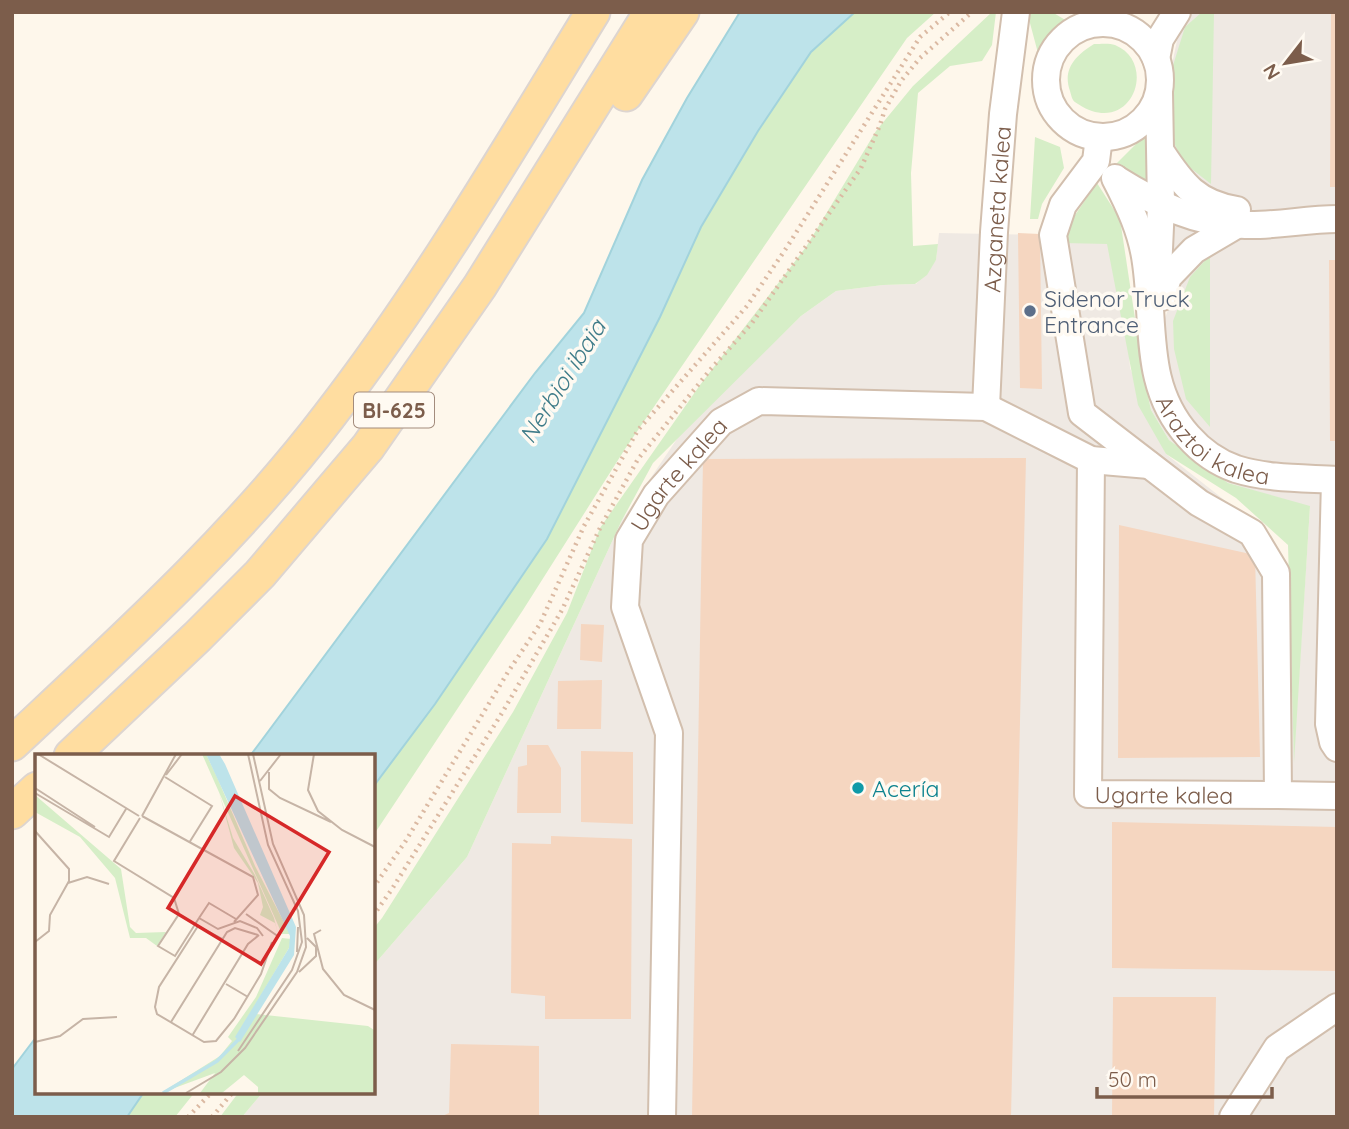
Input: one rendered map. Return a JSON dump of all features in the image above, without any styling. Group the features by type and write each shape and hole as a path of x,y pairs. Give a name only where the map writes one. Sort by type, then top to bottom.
{"main road":[{"name":"BI-625","path":"12,744 163,602 224,540 329,417 439,259 593,12"},
{"name":"BI-625","path":"73,754 260,574 368,447 537,197 651,12"},
{"path":"425,366 576,169 682,12"},
{"path":"12,812 35,791"}],"street":[{"path":"1069,12 1104,20 1134,32 1147,44 1156,59 1160,75 1158,92 1161,205 1152,329"},
{"path":"1156,59 1160,39 1177,12"},
{"name":"Azganeta kalea","path":"1016,13 1033,63 1046,87 1052,106 1103,158 1161,205 1185,216 1238,224 1324,219"},
{"name":"Azganeta kalea","path":"986,407 994,232 1003,114 1016,13"},
{"path":"1046,87 1047,70 1053,53 1063,39 1077,29 1104,20"},
{"path":"1158,92 1153,107 1137,125 1115,136 1103,158 1063,205 1053,235 1082,413 1199,503 1252,533 1276,573 1278,795"},
{"name":"Azganeta kalea","path":"1161,152 1184,185 1207,202 1233,209 1324,219"},
{"path":"1103,158 1125,197 1141,238 1152,329"},
{"name":"Azganeta kalea","path":"1152,329 1168,277 1194,250 1238,224"},
{"name":"Araztoi kalea","path":"1152,329 1155,367 1162,395 1174,420 1210,458 1255,474 1336,480"},
{"name":"Ugarte kalea","path":"662,1117 669,733 625,607 629,540 656,495 721,422 759,401 986,407 1091,460 1149,465"},
{"name":"Ugarte kalea","path":"1091,460 1088,793 1337,796"},
{"path":"1336,480 1329,724 1337,748"},
{"path":"1233,1117 1277,1048 1337,1007"}],"path":[{"path":"374,887 405,842 540,624 584,526 638,430 747,306 920,37 950,12"},
{"path":"920,58 972,12"},
{"path":"188,1117 210,1094"},
{"path":"212,1117 231,1094"}],"shaded area":[{"path":"1183,12 1337,12 1337,1117 242,1117 261,1094 374,1094 374,965 467,857 621,522 681,433 801,316 836,291 916,284 936,260 939,233 1053,235 1120,232 1130,368 1166,454 1270,536 1288,572 1294,752 1310,507 1228,483 1169,440 1151,410 1144,378 1171,301 1166,93"}],"green space":[{"path":"855,12 936,12 907,38 625,449 523,610 374,834 374,786 435,704 547,539 660,317 701,227 758,131 811,52"},
{"path":"992,12 996,12 992,45 982,61 950,66 918,93 911,173 913,246 938,244 936,260 927,275 915,284 836,291 801,316 653,463 621,522 467,857 374,965 374,928 513,712 567,613 600,528 700,385 806,247 876,131 913,86"},
{"path":"1027,12 1052,12 1067,21 1038,53"},
{"path":"1202,12 1214,12 1211,184 1184,163 1172,139 1170,75 1185,27"},
{"path":"1094,44 1115,45 1128,54 1135,67 1137,81 1133,94 1125,105 1112,112 1097,112 1078,104 1073,100 1070,91 1068,76 1072,63"},
{"path":"1148,132 1152,187 1116,164"},
{"path":"1035,137 1060,147 1064,168 1042,204 1038,219 1030,219"},
{"path":"1097,183 1120,219 1151,410 1169,440 1228,483 1310,506 1294,763 1288,545 1236,498 1166,454 1138,405 1107,244 1064,243 1073,218"},
{"path":"1210,255 1210,427 1186,399 1174,349 1173,321 1190,277"},
{"path":"143,1094 193,1094 175,1117 127,1117"},
{"path":"237,1094 261,1094 242,1117 220,1117"}],"water":[{"name":"Nerbioi ibaia","path":"740,12 855,12 811,52 758,131 701,227 660,317 547,539 435,704 374,786 374,754 251,754 535,373 584,313 642,180 687,98"},
{"path":"35,1039 35,1094 143,1094 127,1117 12,1117 12,1069"}],"building":[{"path":"1331,12 1337,12 1337,187 1330,187"},
{"name":"Sidenor Truck Entrance","path":"1018,233 1040,234 1042,389 1020,388"},
{"path":"1329,260 1337,260 1337,441 1330,441"},
{"name":"Acería","path":"1026,458 1011,1117 692,1117 703,459"},
{"path":"1119,525 1255,555 1260,757 1118,758"},
{"path":"581,624 604,625 602,662 580,660"},
{"path":"602,680 601,729 557,729 558,681"},
{"path":"527,745 548,745 561,768 561,813 517,813 518,767 527,765"},
{"path":"581,751 633,752 633,824 581,822"},
{"path":"1112,822 1337,827 1337,971 1112,968"},
{"path":"551,836 632,839 631,1019 545,1019 545,996 511,993 512,843 551,844"},
{"path":"1113,997 1216,997 1214,1117 1112,1117"},
{"path":"451,1044 539,1046 539,1117 440,1117 449,1113"}],"place":[{"name":"Sidenor Truck Entrance","path":"1030,311"},
{"name":"Acería","path":"858,788"}]}
